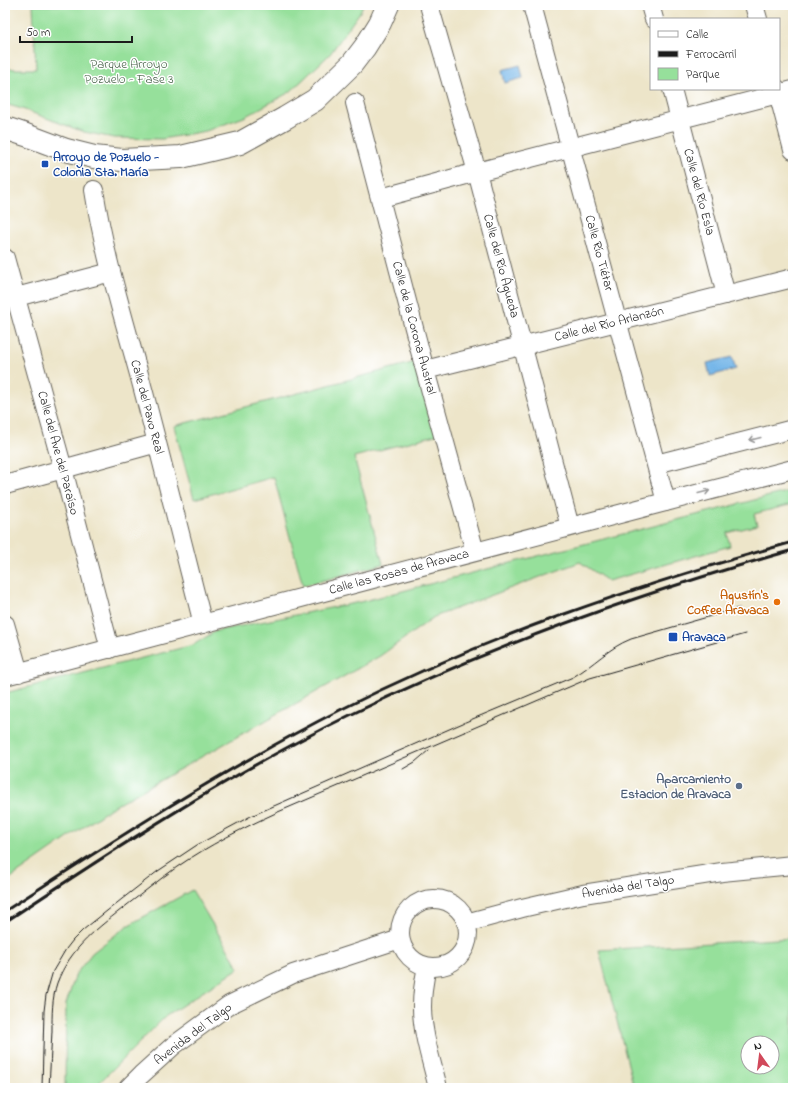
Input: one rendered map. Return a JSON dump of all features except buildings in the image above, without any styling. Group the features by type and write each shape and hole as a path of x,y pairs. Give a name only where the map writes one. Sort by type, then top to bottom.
{"main road":[{"path":"5,128 66,150 94,157 122,160 181,157 240,143 315,100 352,64 380,23 388,5"}],"street":[{"name":"Calle del Río Águeda","path":"429,5 477,172 570,527"},
{"name":"Calle Río Tiétar","path":"532,5 666,502"},
{"path":"650,5 654,18"},
{"path":"754,5 758,18"},
{"name":"Calle del Río Esla","path":"672,90 726,296"},
{"path":"381,198 783,91 793,150"},
{"name":"Calle de la Corona Austral","path":"355,104 381,198 425,370 475,552"},
{"name":"Calle del Pavo Real","path":"94,190 111,272 157,443 203,624"},
{"name":"Calle del Ave del Paraíso","path":"5,258 10,298 63,469 110,649"},
{"path":"10,298 111,272"},
{"name":"Calle del Río Arlanzón","path":"425,370 726,296 793,278"},
{"path":"656,464 793,429"},
{"path":"5,485 157,443"},
{"name":"Calle las Rosas de Aravaca","path":"12,675 793,469"},
{"path":"5,624 12,675"},
{"name":"Avenida del Talgo","path":"466,923 583,894 722,872 793,865"},
{"path":"438,899 456,907 462,914 466,923 468,933 467,943 456,960 447,965 427,967 417,963 409,957 403,949 400,940 400,929 403,918 409,910 418,903 428,900 438,899"},
{"name":"Avenida del Talgo","path":"128,1088 173,1046 230,1005 293,974 400,940"},
{"path":"427,967 423,988 422,1018 438,1088"}],"green space":[{"name":"Parque Arroyo Pozuelo - Fase 3","path":"33,5 363,5 360,12 330,54 290,92 244,117 206,131 162,139 114,138 84,132 5,104 5,68 36,69"},
{"path":"419,361 439,434 354,457 383,564 303,586 274,477 194,499 174,426"},
{"path":"793,490 793,504 754,514 757,525 727,533 730,546 608,581 580,562 434,617 380,656 111,808 5,882 5,693 193,645 216,631 360,602"},
{"path":"192,890 239,968 166,1016 94,1088 65,1088 66,1004 76,974 92,953 127,926"},
{"path":"793,938 793,1088 634,1088 599,950"}],"water":[{"path":"520,65 523,78 505,83 502,70"},
{"path":"732,357 736,369 710,376 707,363"}],"tram line":[{"path":"42,1088 44,1011 46,995 53,971 66,949 83,930 158,871 197,845 251,816 463,723 573,677 615,647 631,639 739,608"},
{"path":"49,1088 54,994 57,983 69,959 96,930 164,876 201,851 278,812 590,678 745,634"},
{"path":"403,769 415,762 429,750"}],"railway":[{"path":"5,911 128,832 254,756 340,710 394,684 450,659 562,615 677,576 793,542"},
{"path":"5,922 173,813 259,763 348,716 456,667 566,623 679,584 793,550"}],"place":[{"name":"Arroyo de Pozuelo - Colonia Sta. María","path":"45,164"},
{"name":"Agustín's Coffee Aravaca","path":"777,602"},
{"name":"Aravaca","path":"673,637"},
{"name":"Aparcamiento Estacion de Aravaca","path":"739,786"}]}
